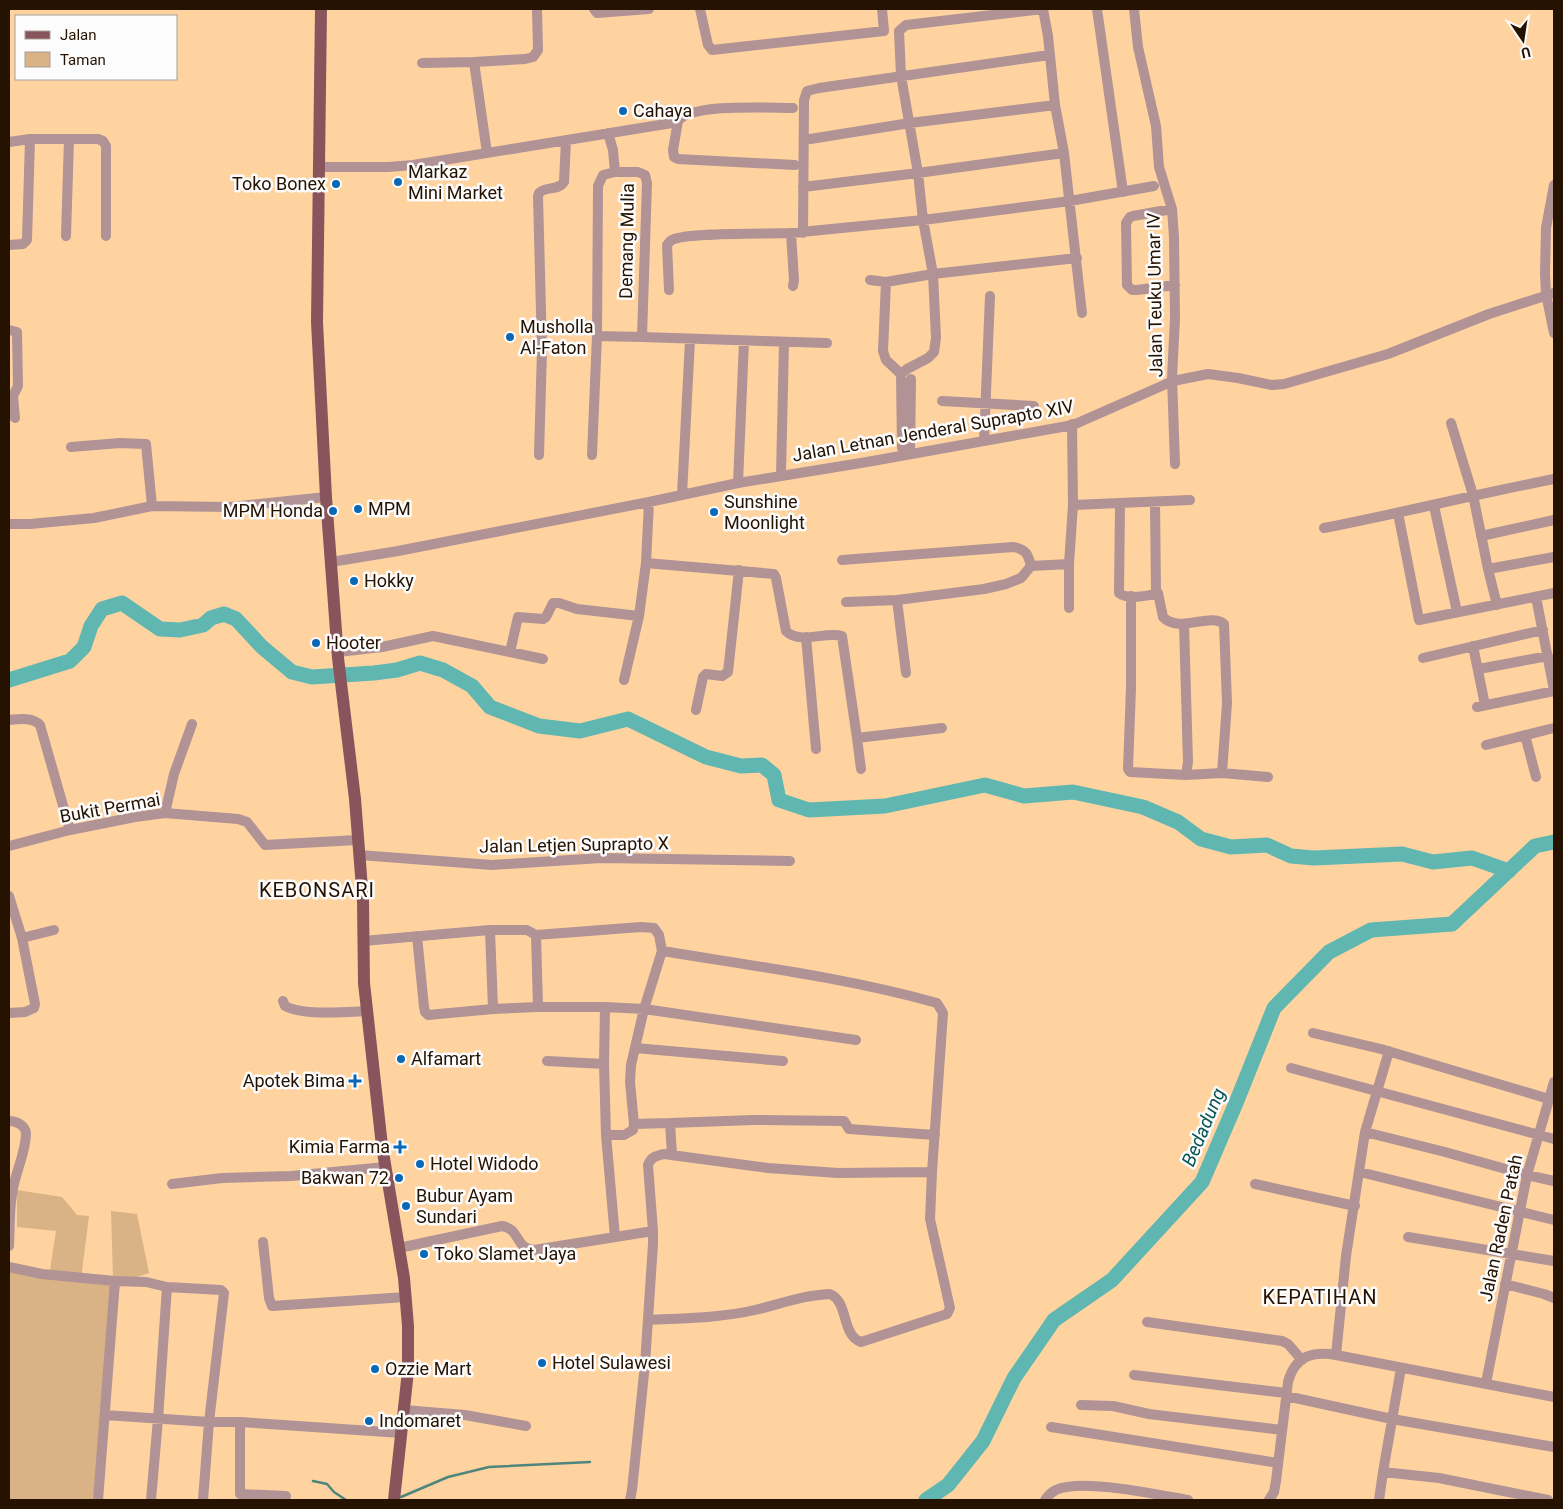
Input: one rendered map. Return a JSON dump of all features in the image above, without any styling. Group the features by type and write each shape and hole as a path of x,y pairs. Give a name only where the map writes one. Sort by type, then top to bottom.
{"main road":[{"path":"321,9 317,322 326,497 338,655 363,901 363,941 368,1011 382,1146 399,1248 408,1326 408,1371 394,1500"}],"street":[{"path":"422,63 474,62 533,57 538,50 537,9"},
{"path":"594,9 597,13 649,9"},
{"path":"700,9 708,46 712,50 884,31 882,9"},
{"path":"906,451 906,377 908,369 928,358 934,352 936,338 933,274 910,124 900,76 898,31 902,27 1043,9 1048,36 1055,105 1064,152 1082,313"},
{"path":"1097,9 1123,192"},
{"name":"Jalan Teuku Umar IV","path":"1134,9 1138,47 1156,126 1159,167 1172,209 1175,285 1173,381 1176,464"},
{"path":"803,233 804,100 807,91 1049,55"},
{"path":"474,62 487,152"},
{"path":"804,140 1055,105"},
{"path":"793,108 716,108 686,115 680,118 678,122 673,150 674,157 678,159 794,165"},
{"path":"320,166 388,167 413,165 678,122"},
{"name":"Demang Mulia","path":"608,133 616,172"},
{"path":"9,245 23,244 27,240 30,139"},
{"path":"9,142 30,139 98,139 106,146 106,236"},
{"path":"66,236 69,139"},
{"path":"539,455 542,350 538,196 544,189 558,188 564,182 566,140"},
{"path":"803,188 1064,152"},
{"name":"Demang Mulia","path":"592,455 597,336 598,186 604,176 616,172 638,172 645,175 647,183 642,337"},
{"path":"1554,185 1552,207 1546,228 1554,333"},
{"path":"668,290 667,246 672,240 686,236 803,233 924,220 1070,200 1154,186"},
{"path":"1172,209 1133,216 1128,219 1126,223 1127,285 1132,290 1136,290 1175,285"},
{"path":"791,233 793,286"},
{"path":"870,280 886,282 933,274 1077,258"},
{"path":"886,282 883,351 886,360 906,377"},
{"name":"Jalan Letnan Jenderal Suprapto XIV","path":"332,562 649,502 738,482 906,451 984,441 1073,424 1173,381 1208,374 1272,385 1284,384 1388,354 1489,314 1550,294"},
{"path":"984,441 990,296"},
{"path":"9,330 17,332 18,386 13,396 15,418"},
{"path":"597,336 827,343"},
{"path":"682,495 690,340"},
{"path":"738,482 744,341"},
{"path":"781,475 784,342"},
{"path":"942,401 1034,406"},
{"path":"1451,423 1472,495 1497,604"},
{"path":"1069,608 1069,564 1073,505 1073,424"},
{"path":"71,447 146,444 152,506"},
{"path":"1324,528 1554,479"},
{"path":"9,524 94,518 152,506 230,507 326,497"},
{"path":"1073,505 1190,500"},
{"path":"624,680 639,616 646,563 649,502"},
{"path":"1155,502 1156,591 1162,617 1170,623 1184,624 1217,621 1224,624 1228,703 1222,773"},
{"path":"1120,504 1119,593 1131,596 1149,596 1158,593"},
{"path":"1434,506 1457,612"},
{"path":"1398,513 1418,619 1421,620 1554,593"},
{"path":"1481,536 1554,520"},
{"path":"842,560 1013,547 1025,551 1031,566"},
{"path":"1488,569 1554,557"},
{"path":"646,563 774,574 786,630 794,637 842,636 861,769"},
{"path":"846,602 897,600 984,589 1021,578 1031,566 1069,564"},
{"path":"696,710 703,677 706,674 722,676 728,672 739,570"},
{"path":"1131,596 1131,688 1128,769 1130,772 1186,775 1222,773 1268,777"},
{"path":"1474,646 1479,669 1481,706 1554,690 1536,597"},
{"path":"897,600 906,674"},
{"path":"510,652 518,617 543,619 553,604 559,603 577,609 639,616"},
{"path":"1184,624 1188,762 1186,775"},
{"path":"1423,658 1543,630"},
{"path":"338,655 433,636 543,659"},
{"path":"806,637 816,749"},
{"path":"1479,669 1548,656"},
{"path":"9,720 30,720 40,725 70,830"},
{"path":"165,813 174,774 192,724"},
{"path":"857,738 942,728"},
{"path":"1486,745 1554,728"},
{"path":"1525,735 1536,777"},
{"name":"Bukit Permai","path":"9,846 70,830 165,813 238,819 247,822 265,845 357,840"},
{"name":"Jalan Letjen Suprapto X","path":"358,855 492,865 601,858 790,861"},
{"path":"9,896 22,938 35,1004 34,1008 25,1012 9,1013"},
{"path":"363,941 490,930 527,930 536,935 641,927 654,928 659,935 662,951 644,1009 631,1065 630,1082 633,1130 630,1133 606,1135"},
{"path":"22,938 54,930"},
{"path":"490,930 493,1009"},
{"path":"536,935 538,1007"},
{"path":"417,936 425,1012 428,1015 538,1007 644,1009 856,1040"},
{"path":"648,1320 733,1314 786,1301 830,1294 838,1299 854,1339 861,1342 947,1314 950,1308 930,1219 943,1013 937,1003 903,994 774,969 662,951"},
{"path":"283,1001 285,1006 292,1010 328,1012 368,1011"},
{"path":"605,1007 606,1135 615,1237"},
{"path":"1313,1034 1389,1052 1549,1099"},
{"path":"635,1048 783,1061"},
{"path":"1336,1355 1346,1256 1365,1132 1389,1052"},
{"path":"546,1061 604,1064"},
{"path":"1291,1068 1554,1139"},
{"name":"Jalan Raden Patah","path":"1486,1382 1527,1175 1554,1082"},
{"path":"634,1124 753,1120 844,1122 848,1129 934,1135"},
{"path":"9,1121 22,1125 26,1132 22,1156 10,1193 9,1246"},
{"path":"670,1124 672,1154"},
{"path":"1365,1132 1554,1181"},
{"path":"630,1500 648,1320 653,1231 648,1165 650,1160 656,1156 672,1154 768,1168 838,1173 932,1172"},
{"path":"172,1184 222,1178 291,1176 386,1167"},
{"path":"1360,1172 1554,1220"},
{"path":"1255,1184 1355,1206"},
{"path":"399,1248 502,1226 510,1227 514,1231 521,1246 534,1250 653,1231"},
{"path":"1408,1237 1554,1261"},
{"path":"264,1242 269,1298 272,1306 406,1297"},
{"path":"9,1267 42,1274 146,1282 167,1286 221,1290 224,1293 209,1422 203,1500"},
{"path":"98,1500 115,1281"},
{"path":"1505,1284 1554,1298"},
{"path":"150,1500 158,1419 167,1286"},
{"path":"1147,1322 1282,1341 1288,1344 1302,1360"},
{"path":"1269,1500 1274,1492 1290,1374 1302,1360 1315,1354 1336,1355 1486,1382 1554,1397"},
{"path":"1380,1500 1401,1368"},
{"path":"1134,1375 1286,1394 1392,1419 1554,1447"},
{"path":"1081,1405 1113,1406 1150,1414 1282,1430"},
{"path":"404,1410 465,1415 526,1426"},
{"path":"105,1415 402,1433"},
{"path":"240,1422 240,1494 286,1496"},
{"path":"1050,1428 1278,1463"},
{"path":"1383,1472 1439,1478 1548,1500"},
{"path":"1045,1500 1050,1493 1070,1486 1144,1492 1188,1500"}],"green space":[{"path":"17,1190 62,1197 77,1215 89,1216 81,1279 113,1278 111,1211 137,1214 149,1273 120,1282 98,1500 9,1500 9,1269 50,1270 56,1231 17,1227"}],"waterway":[{"path":"9,680 70,661 84,647 91,626 102,609 122,603 160,629 180,630 203,625 211,618 224,614 236,619 262,647 292,672 312,677 374,673 397,670 420,663 443,670 472,686 490,707 539,726 580,731 628,719 706,757 741,766 762,765 774,775 779,800 809,810 885,806 985,785 1024,796 1073,792 1143,807 1178,822 1201,839 1231,847 1267,845 1291,856 1314,858 1402,854 1433,862 1472,858 1509,871"},
{"name":"Bedadung","path":"926,1500 948,1485 983,1441 1014,1378 1054,1320 1112,1280 1202,1182 1274,1008 1329,952 1371,930 1452,924 1535,846 1554,842"},
{"path":"401,1497 448,1477 489,1467 590,1462"},
{"path":"313,1481 327,1484 334,1492 346,1500"}],"place":[{"name":"Cahaya","path":"623,111"},
{"name":"Markaz Mini Market","path":"398,182"},
{"name":"Toko Bonex","path":"336,184"},
{"name":"Musholla Al-Faton","path":"510,337"},
{"name":"MPM","path":"358,509"},
{"name":"MPM Honda","path":"333,511"},
{"name":"Sunshine Moonlight","path":"714,512"},
{"name":"Hokky","path":"354,581"},
{"name":"Hooter","path":"316,643"},
{"name":"Alfamart","path":"401,1059"},
{"name":"Apotek Bima","path":"355,1081"},
{"name":"Kimia Farma","path":"400,1147"},
{"name":"Hotel Widodo","path":"420,1164"},
{"name":"Bakwan 72","path":"399,1178"},
{"name":"Bubur Ayam Sundari","path":"406,1206"},
{"name":"Toko Slamet Jaya","path":"424,1254"},
{"name":"Hotel Sulawesi","path":"542,1363"},
{"name":"Ozzie Mart","path":"375,1369"},
{"name":"Indomaret","path":"369,1421"}],"district":[{"name":"KEBONSARI","path":"317,890"},
{"name":"KEPATIHAN","path":"1320,1297"}]}
